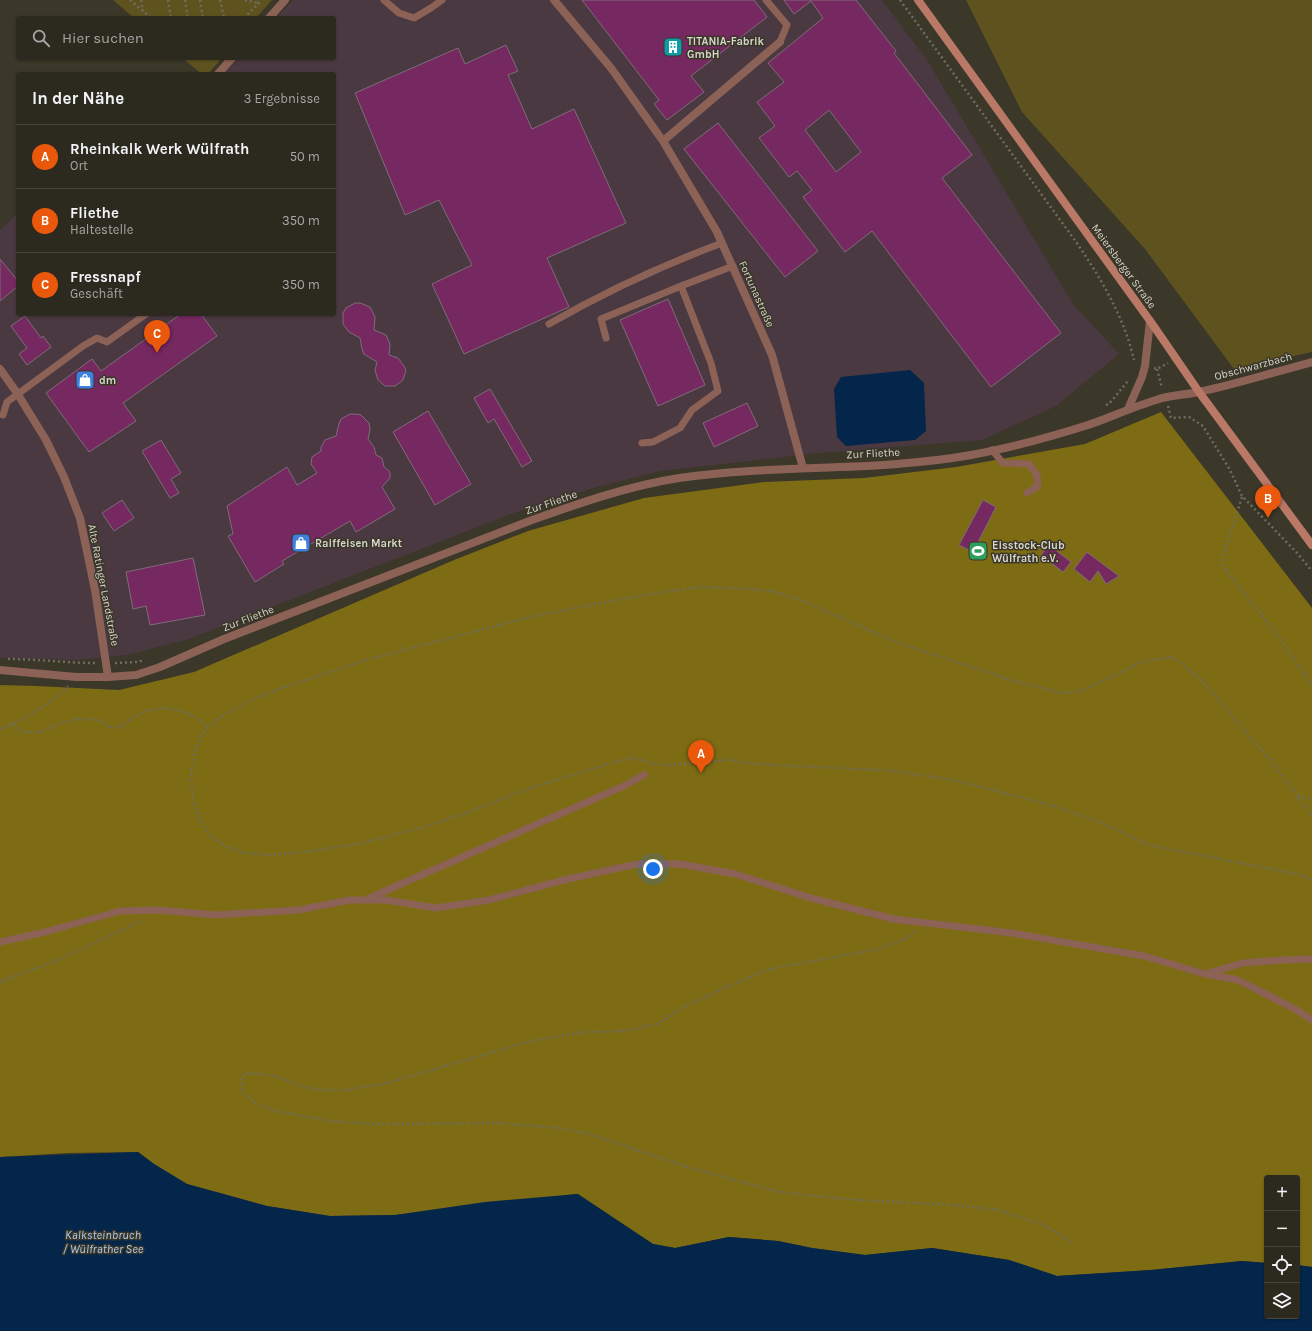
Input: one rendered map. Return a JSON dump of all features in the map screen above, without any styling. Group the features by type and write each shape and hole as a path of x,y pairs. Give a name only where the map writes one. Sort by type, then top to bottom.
{"main road":[{"name":"Meiersberger Straße","path":"918,0 1177,358 1199,392 1312,545"}],"street":[{"path":"271,16 285,0"},
{"name":"Fortunastraße","path":"554,0 611,68 663,141 717,232 772,355 803,468"},
{"path":"663,141 780,42"},
{"path":"220,72 230,60"},
{"path":"1128,409 1142,377 1145,366 1150,321"},
{"name":"Obschwarzbach","path":"1199,392 1312,362"},
{"name":"Alte Ratinger Landstraße","path":"0,368 46,440 64,477 80,518 95,590 108,677"},
{"name":"Zur Fliethe","path":"0,670 76,677 136,675 160,667 232,636 532,520 583,502 635,487 678,478 933,460 972,455 1041,439 1090,424 1128,409 1165,397 1199,392"}],"lane":[{"path":"384,0 399,13 414,18 442,0"},
{"path":"766,0 787,26 780,42"},
{"path":"549,324 587,302 699,251 722,243"},
{"path":"606,338 600,319 733,266"},
{"path":"642,443 653,442 680,428 692,410 718,391 711,363 681,286"},
{"path":"3,415 7,402 17,393 83,346 97,338 107,342 143,316"},
{"path":"992,450 1003,463 1030,464 1037,475 1038,486 1027,493"},
{"path":"365,900 626,785 644,775"},
{"path":"0,942 45,932 120,911 158,910 216,914 298,910 350,900 386,900 436,908 490,900 568,879 637,864 681,864 735,874 811,898 893,919 1012,933 1144,956 1205,974 1238,980 1295,1009 1312,1020"},
{"path":"1205,974 1243,963 1312,959"}],"path":[{"path":"130,0 148,16"},
{"path":"141,0 143,12"},
{"path":"168,0 171,16"},
{"path":"185,0 188,16"},
{"path":"200,0 203,16"},
{"path":"220,0 224,16"},
{"path":"245,0 259,2"},
{"path":"900,0 1074,239 1097,273 1129,340 1135,362 1157,369 1172,418 1189,417 1203,426 1230,470 1242,496 1298,554 1312,571"},
{"path":"246,16 259,2"},
{"path":"1103,407 1109,404 1128,381 1130,374"},
{"path":"1242,496 1222,560 1223,566 1272,628 1312,685"},
{"path":"1312,816 1270,760 1236,720 1203,682 1176,659 1170,657 1142,662 1078,692 1062,693 1014,681 896,642 799,599 771,591 736,588 699,587 621,599 530,617 366,660 279,689 252,700 222,716 208,728 200,738 194,755 191,774 193,799 200,820 212,837 227,847 245,853 271,855 304,852 352,845 389,836 424,827 527,789 611,763 634,758 655,764 670,765 730,760 796,766 896,771 958,781 1054,806 1104,824 1149,845 1302,875 1312,880"},
{"path":"7,659 34,659 69,663 107,664 137,662 151,658"},
{"path":"0,729 12,725 61,695 76,677"},
{"path":"12,725 23,732 40,732 75,719 90,719 102,721 109,727 115,728 121,726 134,717 160,708 178,710 196,717 208,728"},
{"path":"1297,796 1312,799"},
{"path":"0,982 58,960 145,920"},
{"path":"925,923 906,938 879,948 770,969 726,987 682,1008 657,1024 624,1031 583,1032 530,1041 387,1083 346,1090 321,1090 303,1087 276,1076 247,1073 242,1076 241,1084 243,1093 255,1103 275,1111 331,1121 379,1124 496,1123 560,1128 589,1134 687,1167 779,1192 856,1200 998,1210 1044,1225 1073,1243"}],"shaded area":[{"path":"113,0 272,0 258,16 132,16"},
{"path":"293,0 882,0 927,60 1073,304 1119,354 1056,406 982,440 819,453 660,471 590,489 511,514 189,639 127,655 79,660 0,658 0,230 16,215 16,316 336,316 336,72 226,72 237,60 336,60 336,16 278,16"},
{"path":"966,0 1312,0 1312,352 1234,369 1145,249 1022,112"},
{"path":"184,60 220,60 210,72 200,72"},
{"path":"1161,412 1312,608 1312,1267 1300,1265 1300,1175 1264,1175 1264,1263 1242,1261 1151,1270 1057,1276 1009,1260 932,1248 865,1255 812,1248 778,1241 729,1237 675,1248 653,1244 577,1194 395,1215 330,1216 267,1206 187,1184 154,1164 138,1152 68,1153 0,1157 0,685 119,690 194,672 454,560 528,531 644,498 764,482 864,478 956,467 1085,444"}],"water":[{"path":"910,370 924,383 926,431 915,440 846,446 837,437 834,389 841,377"},
{"name":"Kalksteinbruch / Wülfrather See","path":"138,1152 154,1164 187,1184 267,1206 330,1216 395,1215 485,1202 578,1194 653,1244 675,1248 729,1237 778,1241 812,1248 865,1255 932,1248 1009,1260 1057,1276 1151,1270 1242,1261 1264,1263 1264,1319 1300,1319 1300,1265 1312,1267 1312,1331 0,1331 0,1157"}],"building":[{"name":"TITANIA-Fabrik GmbH","path":"582,0 754,0 767,17 691,76 704,92 667,120 654,104 659,100"},
{"path":"784,0 856,0 896,51 894,53 972,155 942,178 1061,333 991,387 872,231 845,252 803,197 812,190 797,171 789,177 759,138 775,126 757,102 784,82 768,63 823,18 811,1 794,14","holes":["829,110 861,152 836,172 805,130"]},
{"path":"506,45 518,71 508,75 532,129 574,109 626,223 547,258 569,307 464,354 432,284 472,265 439,200 405,215 355,93 458,48 465,64"},
{"path":"718,123 818,251 785,277 684,149"},
{"path":"0,259 16,279 16,288 0,301"},
{"path":"668,299 705,385 658,406 620,320"},
{"path":"355,303 360,303 370,307 375,317 374,330 386,335 390,344 389,355 398,358 406,370 403,380 395,386 385,386 378,380 375,370 377,362 364,354 360,338 349,332 343,324 343,313 346,308"},
{"path":"25,316 41,338 43,336 51,347 27,365 19,354 27,348 11,326"},
{"path":"178,316 202,316 217,336 123,403 136,421 89,452 46,393 92,359 101,371"},
{"path":"490,389 532,461 522,467 494,419 488,423 474,398"},
{"path":"747,403 758,426 714,447 703,423"},
{"path":"428,411 471,484 435,505 393,432"},
{"path":"350,414 361,415 369,423 370,429 368,439 374,447 376,455 382,458 384,467 390,472 390,478 382,487 395,509 356,532 350,521 282,561 284,564 255,582 228,536 233,534 227,506 287,467 297,485 317,473 311,464 312,457 321,451 321,447 325,440 336,436 341,419"},
{"path":"161,440 181,473 171,479 179,493 170,498 142,451"},
{"path":"122,500 134,518 114,531 102,513"},
{"path":"983,500 996,507 973,552 959,545"},
{"path":"1049,545 1071,562 1063,572 1041,555"},
{"path":"1087,552 1119,576 1106,584 1098,571 1090,582 1074,569"},
{"path":"193,558 205,615 150,625 146,606 133,609 126,572"}],"place":[{"name":"TITANIA-Fabrik GmbH","path":"673,47"},
{"name":"Fressnapf","path":"157,353"},
{"name":"dm","path":"85,380"},
{"name":"Fliethe","path":"1268,518"},
{"name":"Raiffeisen Markt","path":"301,543"},
{"name":"Eisstock-Club Wülfrath e.V.","path":"978,551"},
{"name":"Rheinkalk Werk Wülfrath","path":"701,773"}]}
